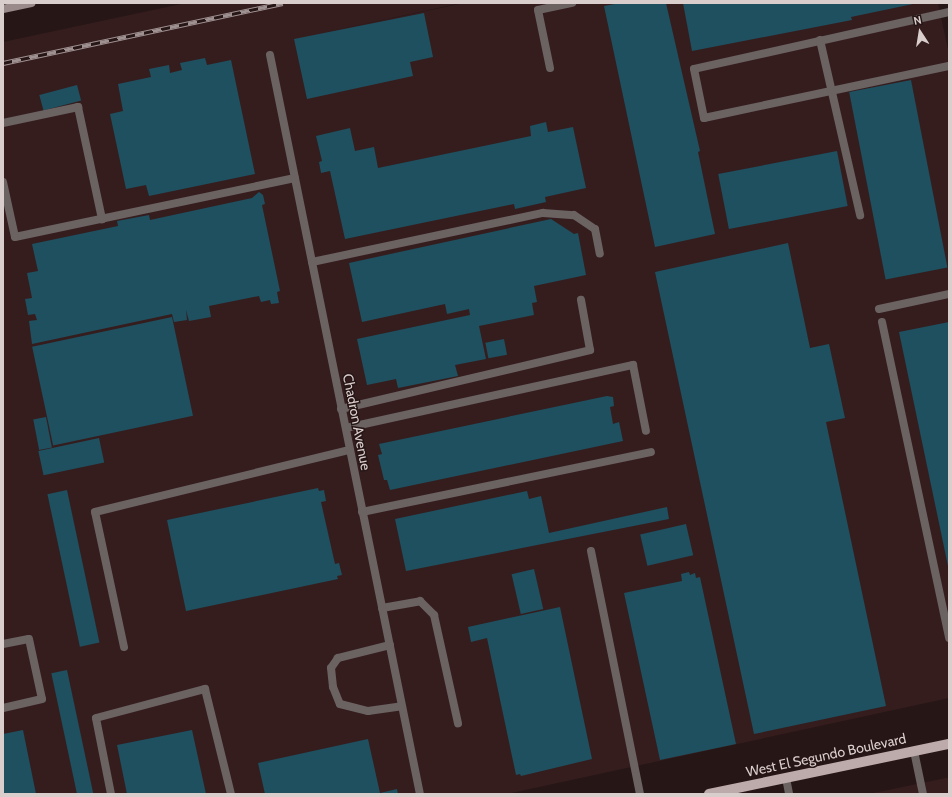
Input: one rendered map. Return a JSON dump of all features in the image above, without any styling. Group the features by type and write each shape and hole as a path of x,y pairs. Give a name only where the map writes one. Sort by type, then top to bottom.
{"main road":[{"name":"West El Segundo Boulevard","path":"710,794 949,744"}],"street":[{"path":"3,9 31,3"},
{"path":"550,68 538,10 572,3"},
{"path":"949,12 694,69 704,118 949,66"},
{"path":"820,40 860,216"},
{"name":"Chadron Avenue","path":"270,55 420,794"},
{"path":"3,123 78,107 102,219"},
{"path":"3,182 15,237 295,178"},
{"path":"312,262 543,213 574,215 595,229 600,254"},
{"path":"879,309 949,294"},
{"path":"341,409 590,350 581,300"},
{"path":"882,322 949,638"},
{"path":"346,428 633,366 646,431"},
{"path":"124,647 95,512 350,450"},
{"path":"362,512 651,452"},
{"path":"591,551 640,794"},
{"path":"382,608 420,601 434,615 458,723"},
{"path":"3,644 29,639 42,699 3,708"},
{"path":"390,645 338,658 331,668 333,687 340,704 368,711 402,706"},
{"path":"111,794 96,718 205,689 231,794"},
{"path":"914,752 923,794"},
{"path":"786,778 789,794"}],"shaded area":[{"path":"186,3 461,3 322,33 464,3 938,3 949,54 949,698 507,794 3,794 3,42"},
{"path":"949,778 949,794 869,794"}],"building":[{"path":"620,3 666,3 700,151 698,152 715,234 655,247 604,6"},
{"path":"683,3 913,4 851,17 852,20 692,51"},
{"path":"424,13 433,57 410,62 413,76 307,99 294,39"},
{"path":"205,58 207,65 231,60 255,174 149,196 146,185 126,189 110,114 123,111 118,84 151,77 149,69 169,65 170,73 182,70 180,63"},
{"path":"911,80 947,267 886,280 849,92"},
{"path":"77,85 81,100 43,111 39,95"},
{"path":"546,122 548,132 573,127 586,188 545,197 546,202 515,209 514,204 345,239 330,171 321,173 319,162 322,161 316,136 350,128 355,151 374,147 378,168 531,136 530,126"},
{"path":"837,151 848,206 729,229 718,174"},
{"path":"259,192 263,195 265,204 262,205 280,291 277,292 279,303 271,304 270,300 261,302 259,296 209,306 211,317 189,321 186,310 187,320 174,322 172,314 32,344 29,321 37,320 35,314 28,315 25,299 32,298 27,273 38,271 32,244 118,226 117,221 149,215 150,220 252,198"},
{"path":"551,219 574,234 578,233 586,275 534,286 537,302 532,303 534,315 479,326 486,359 455,365 458,376 398,388 396,379 367,385 357,339 470,315 469,309 447,314 445,304 362,322 349,263"},
{"path":"788,243 810,348 829,344 845,418 826,422 886,706 754,734 655,272"},
{"path":"172,317 193,416 53,446 32,347"},
{"path":"949,322 949,566 948,566 899,332"},
{"path":"504,339 507,355 488,358 485,343"},
{"path":"607,396 613,397 614,406 610,407 613,424 619,422 623,441 390,490 387,480 384,480 378,455 382,454 379,444"},
{"path":"46,417 52,447 39,450 33,419"},
{"path":"99,438 104,462 44,475 38,451"},
{"path":"318,488 319,491 324,490 326,501 321,502 335,564 339,563 342,575 337,576 338,579 186,611 167,520"},
{"path":"67,490 99,643 80,647 47,494"},
{"path":"527,491 529,499 541,496 549,533 667,507 669,519 406,571 395,519"},
{"path":"686,524 693,555 647,566 640,535"},
{"path":"534,569 543,609 521,614 512,574"},
{"path":"689,572 690,575 695,573 696,578 700,577 736,744 660,760 624,593 682,581 681,574"},
{"path":"560,607 592,759 521,776 520,774 516,775 487,638 471,642 468,627"},
{"path":"67,670 93,794 77,794 51,673"},
{"path":"23,730 36,794 3,794 3,734"},
{"path":"192,730 206,794 127,794 117,745"},
{"path":"368,739 380,793 397,789 398,794 265,794 258,763"}],"railway":[{"path":"3,63 283,3"}]}
